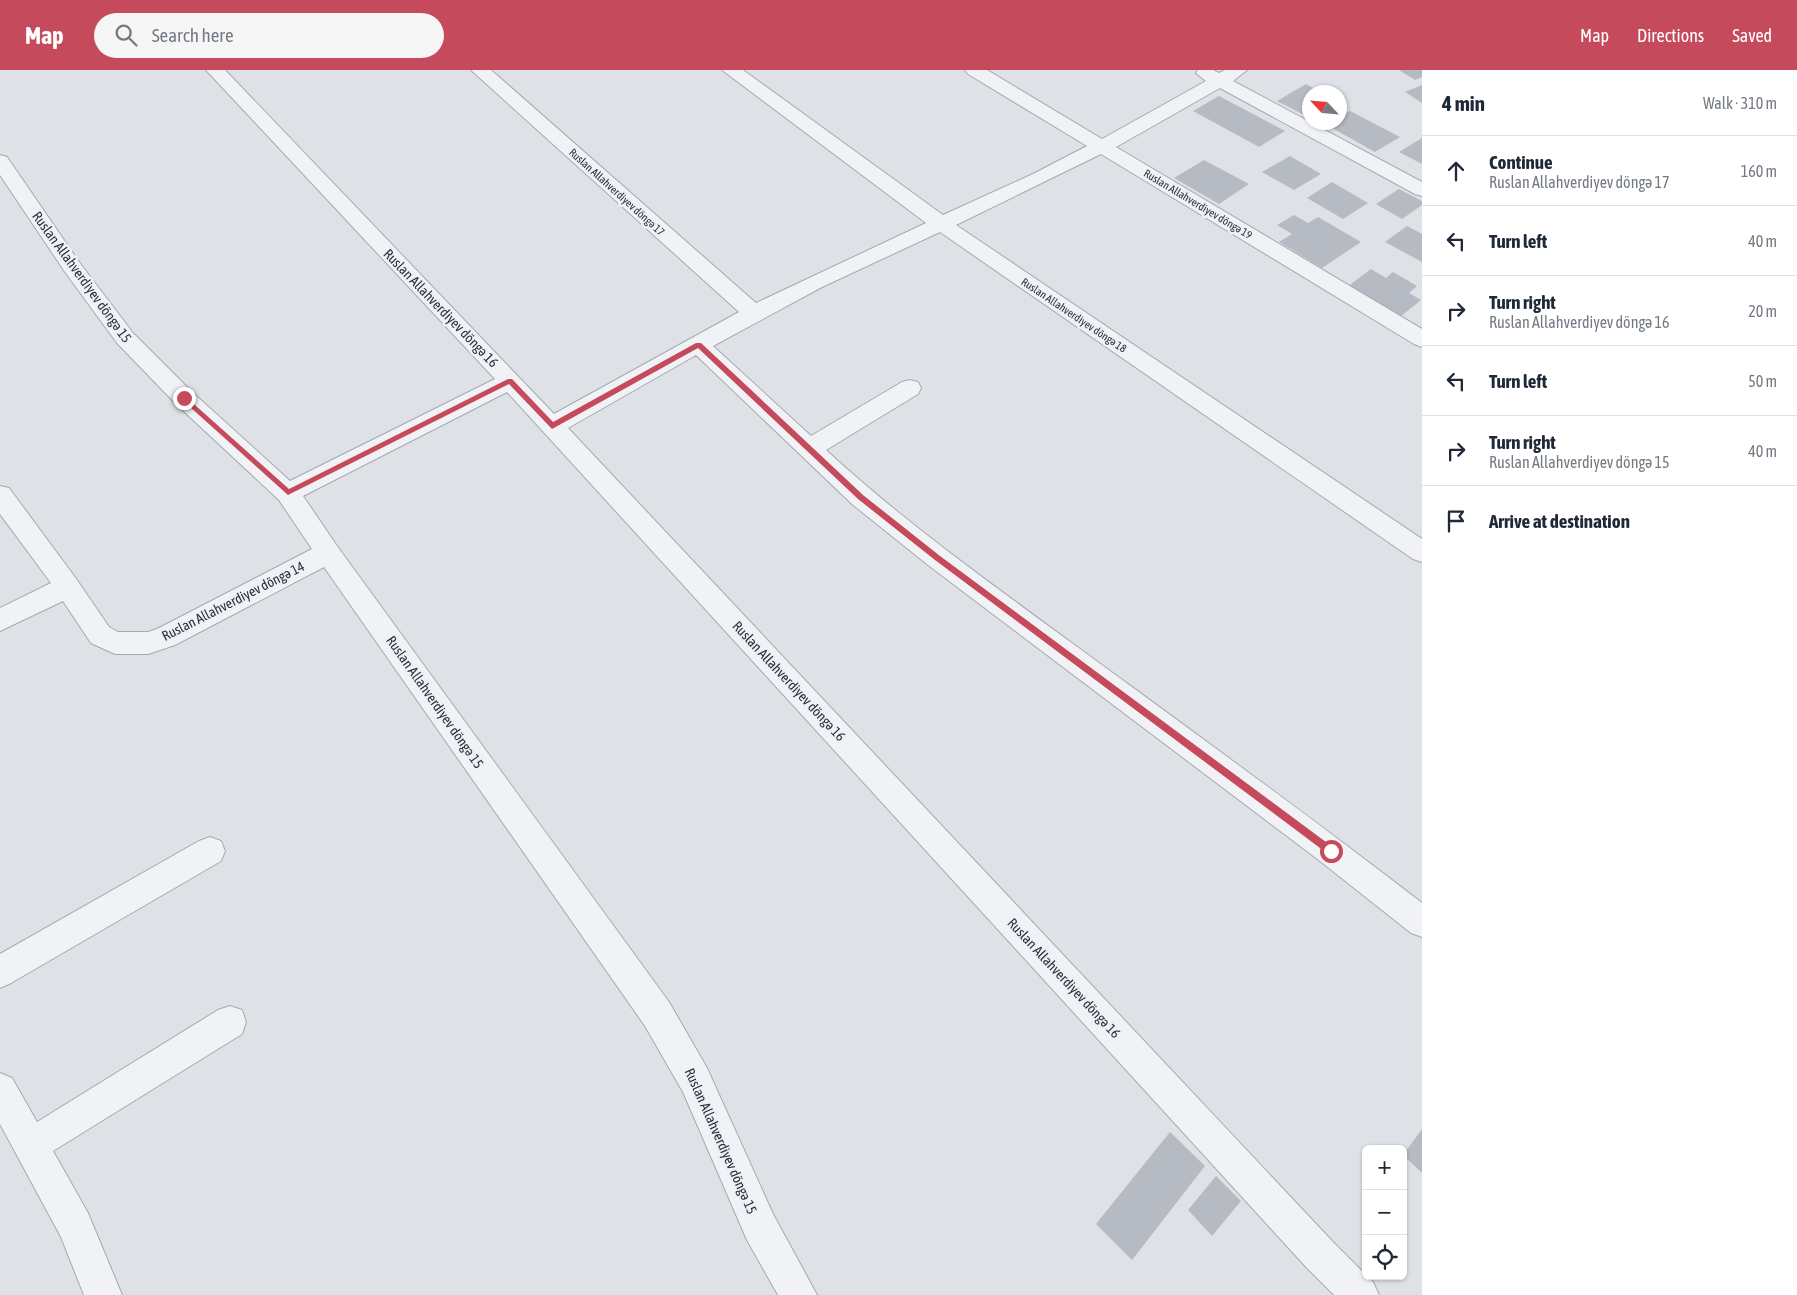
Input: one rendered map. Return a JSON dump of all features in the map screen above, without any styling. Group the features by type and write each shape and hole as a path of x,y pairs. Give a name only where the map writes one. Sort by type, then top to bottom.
{"street":[{"name":"Ruslan Allahverdiyev döngə 16","path":"215,70 251,111 510,381 1313,1248 1360,1295"},
{"name":"Ruslan Allahverdiyev döngə 17","path":"480,70 754,313"},
{"name":"Ruslan Allahverdiyev döngə 18","path":"731,70 940,223 1422,552"},
{"name":"Ruslan Allahverdiyev döngə 19","path":"974,70 1422,339"},
{"path":"1200,70 1422,190"},
{"path":"552,426 754,313 940,223 1040,178 1102,146 1238,70"},
{"name":"Ruslan Allahverdiyev döngə 15","path":"0,161 72,267 125,338 184,398 288,493 328,553 657,1014 695,1080 760,1227 798,1295"},
{"path":"699,345 861,497 938,558 1331,851 1422,922"},
{"path":"288,493 510,381"},
{"path":"809,449 910,388"},
{"name":"Ruslan Allahverdiyev döngə 14","path":"0,495 68,587 100,636 115,643 148,643 166,637 328,553"},
{"path":"0,620 68,587"},
{"path":"0,972 210,850"},
{"path":"31,1145 230,1022"},
{"path":"0,1090 75,1226 103,1295"}],"building":[{"path":"1399,70 1422,70 1422,77 1415,80"},
{"path":"1422,85 1422,103 1405,92"},
{"path":"1302,86 1302,114 1277,101"},
{"path":"1219,96 1285,131 1259,147 1193,111"},
{"path":"1350,111 1400,137 1375,152 1336,130 1347,130 1347,112"},
{"path":"1422,138 1422,164 1399,152"},
{"path":"1290,156 1321,174 1294,190 1262,172"},
{"path":"1204,160 1249,184 1219,204 1174,178"},
{"path":"1332,182 1368,203 1343,219 1307,198"},
{"path":"1399,189 1422,201 1422,205 1402,219 1376,204"},
{"path":"1294,215 1308,223 1318,217 1361,242 1322,268 1279,242 1292,234 1277,225"},
{"path":"1407,226 1422,234 1422,262 1385,242"},
{"path":"1371,269 1386,278 1393,272 1417,286 1409,293 1421,300 1400,317 1347,287"},
{"path":"1422,1129 1422,1173 1407,1159 1407,1150"},
{"path":"1170,1132 1205,1166 1132,1260 1096,1224"},
{"path":"1216,1176 1241,1201 1212,1236 1188,1210"}],"route":[{"path":"184,398 288,493 510,381 552,426 699,345 861,497 938,558 1331,851"}]}
